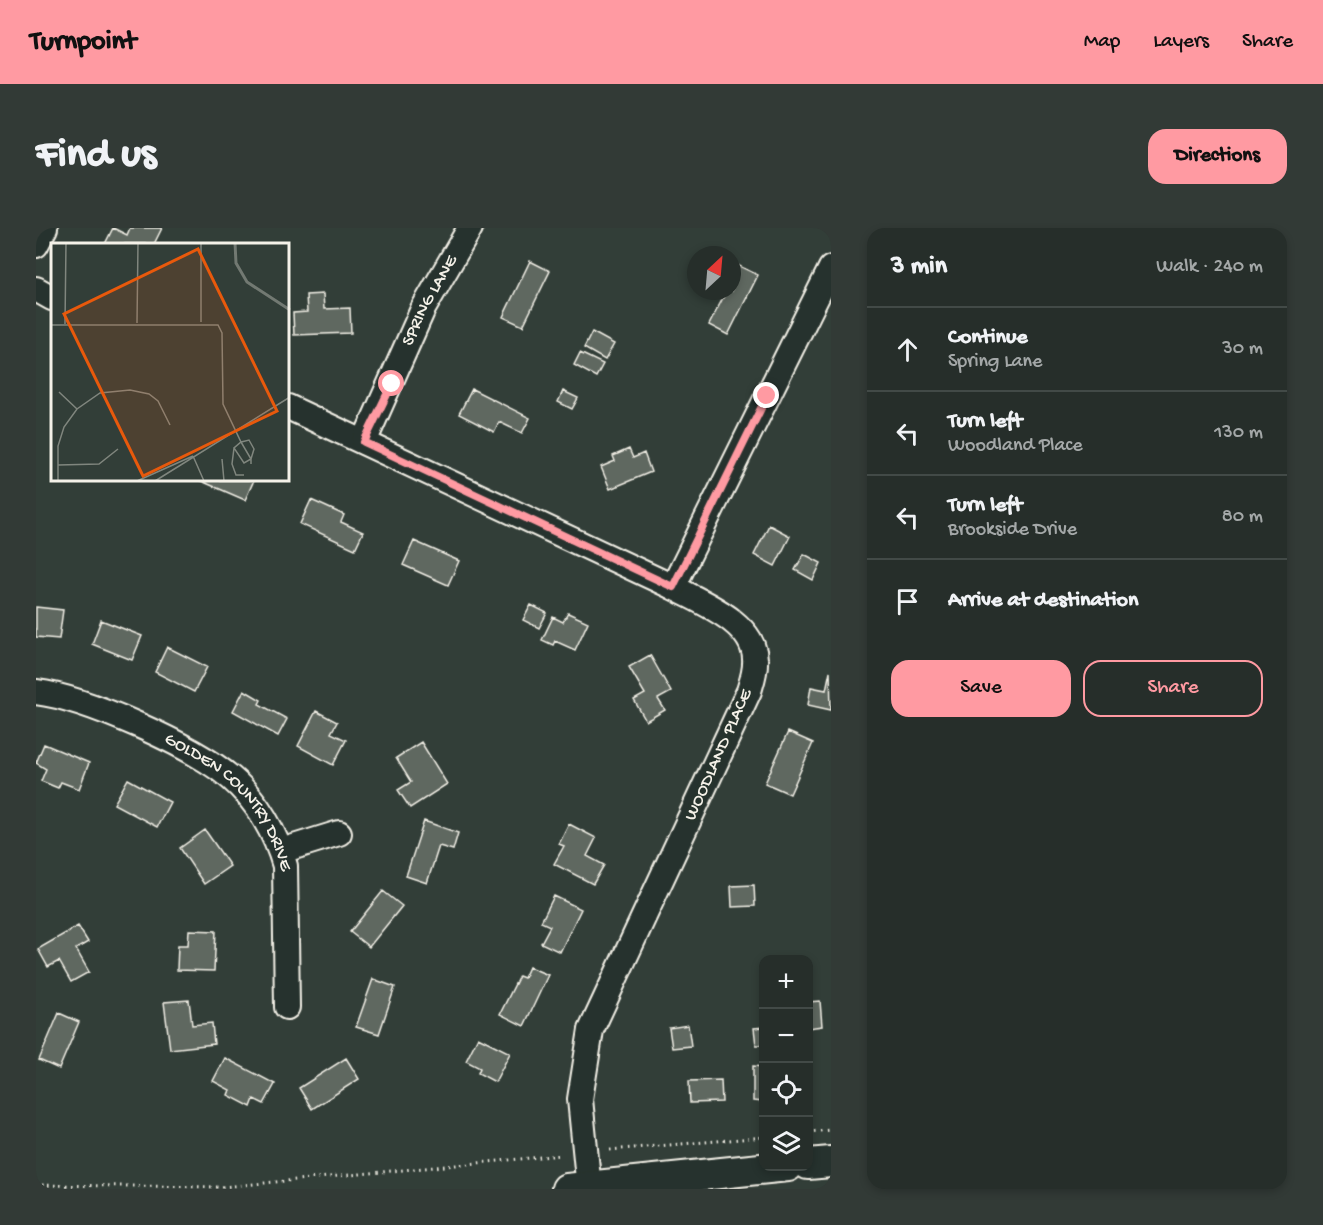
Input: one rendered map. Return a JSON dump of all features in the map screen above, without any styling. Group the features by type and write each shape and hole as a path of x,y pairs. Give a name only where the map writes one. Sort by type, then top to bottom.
{"main road":[{"path":"813,1164 831,1162"},
{"path":"582,1188 759,1170"}],"street":[{"path":"36,245 45,228"},
{"name":"SPRING LANE","path":"364,442 423,309 470,228"},
{"path":"673,587 831,268"},
{"path":"36,290 51,298"},
{"name":"WOODLAND PLACE","path":"290,408 673,587 719,612 738,627 749,640 756,657 754,673 736,722 591,1030 580,1099 582,1188"},
{"name":"GOLDEN COUNTRY DRIVE","path":"36,692 79,701 130,723 211,765 232,779 258,810 281,851 285,866 286,1007"},
{"path":"281,851 339,833"}],"path":[{"path":"813,1132 831,1130"},
{"path":"610,1150 759,1137"},
{"path":"36,1185 222,1187 562,1155"}],"building":[{"path":"113,228 127,235 130,228 162,228 154,243 106,243"},
{"path":"530,261 550,271 523,326 503,317"},
{"path":"741,267 758,275 728,335 709,325 722,300 741,300"},
{"path":"323,294 324,309 350,308 351,333 294,335 293,313 307,312 306,295"},
{"path":"592,332 614,344 605,360 584,348"},
{"path":"580,353 603,364 596,377 574,365"},
{"path":"472,389 530,418 522,433 499,422 494,432 459,414"},
{"path":"563,391 578,398 572,409 558,402"},
{"path":"629,449 633,458 644,453 651,472 610,489 601,467 615,461 613,456"},
{"path":"204,482 253,482 245,500"},
{"path":"311,500 344,515 341,522 363,532 355,549 300,524"},
{"path":"769,525 790,536 775,566 754,555"},
{"path":"414,541 459,561 448,585 403,565"},
{"path":"804,554 821,563 813,580 795,570"},
{"path":"531,605 547,613 539,628 523,620"},
{"path":"36,607 63,610 59,639 36,637"},
{"path":"568,613 588,622 575,650 555,641 553,645 542,640 553,617 563,622"},
{"path":"101,620 142,636 132,660 92,644"},
{"path":"167,647 207,667 194,692 155,672"},
{"path":"650,655 671,692 658,699 665,710 646,721 634,700 645,694 629,667"},
{"path":"830,671 831,710 808,705 811,687 826,690"},
{"path":"244,690 261,700 259,704 287,719 278,736 233,711"},
{"path":"316,711 337,722 331,733 346,740 333,765 298,746"},
{"path":"788,732 813,743 790,794 765,783"},
{"path":"421,742 447,784 410,808 398,790 411,782 396,758"},
{"path":"44,744 89,763 79,789 61,782 58,788 41,781 46,769 36,763"},
{"path":"128,779 170,802 157,827 114,804"},
{"path":"424,821 458,833 453,850 439,846 427,883 406,876"},
{"path":"569,824 596,838 587,856 604,865 593,884 554,864 564,846 559,844"},
{"path":"205,830 230,866 204,884 180,848"},
{"path":"754,885 755,906 732,907 731,886"},
{"path":"383,891 402,906 369,947 350,932"},
{"path":"554,896 581,909 560,952 541,943 550,926 541,922"},
{"path":"78,926 88,942 76,949 89,972 71,982 59,961 48,967 38,949"},
{"path":"189,930 216,931 214,971 177,970 178,945 188,945"},
{"path":"529,967 548,975 524,1026 500,1014 519,976 524,978"},
{"path":"373,979 395,987 379,1034 356,1027"},
{"path":"189,1000 192,1025 212,1023 214,1044 170,1049 164,1002"},
{"path":"820,1001 822,1026 813,1027 813,1002"},
{"path":"59,1013 79,1022 59,1069 39,1060"},
{"path":"688,1025 691,1046 672,1048 669,1028"},
{"path":"754,1028 759,1028 759,1045 756,1045"},
{"path":"478,1037 510,1053 495,1082 478,1073 480,1068 466,1061"},
{"path":"225,1058 275,1084 264,1104 254,1099 251,1107 228,1095 230,1090 213,1081"},
{"path":"346,1058 359,1079 312,1109 299,1088"},
{"path":"753,1066 759,1067 759,1102 753,1101"},
{"path":"721,1080 722,1102 690,1103 689,1081"}],"route":[{"path":"392,384 364,442 673,587 767,396"}]}
